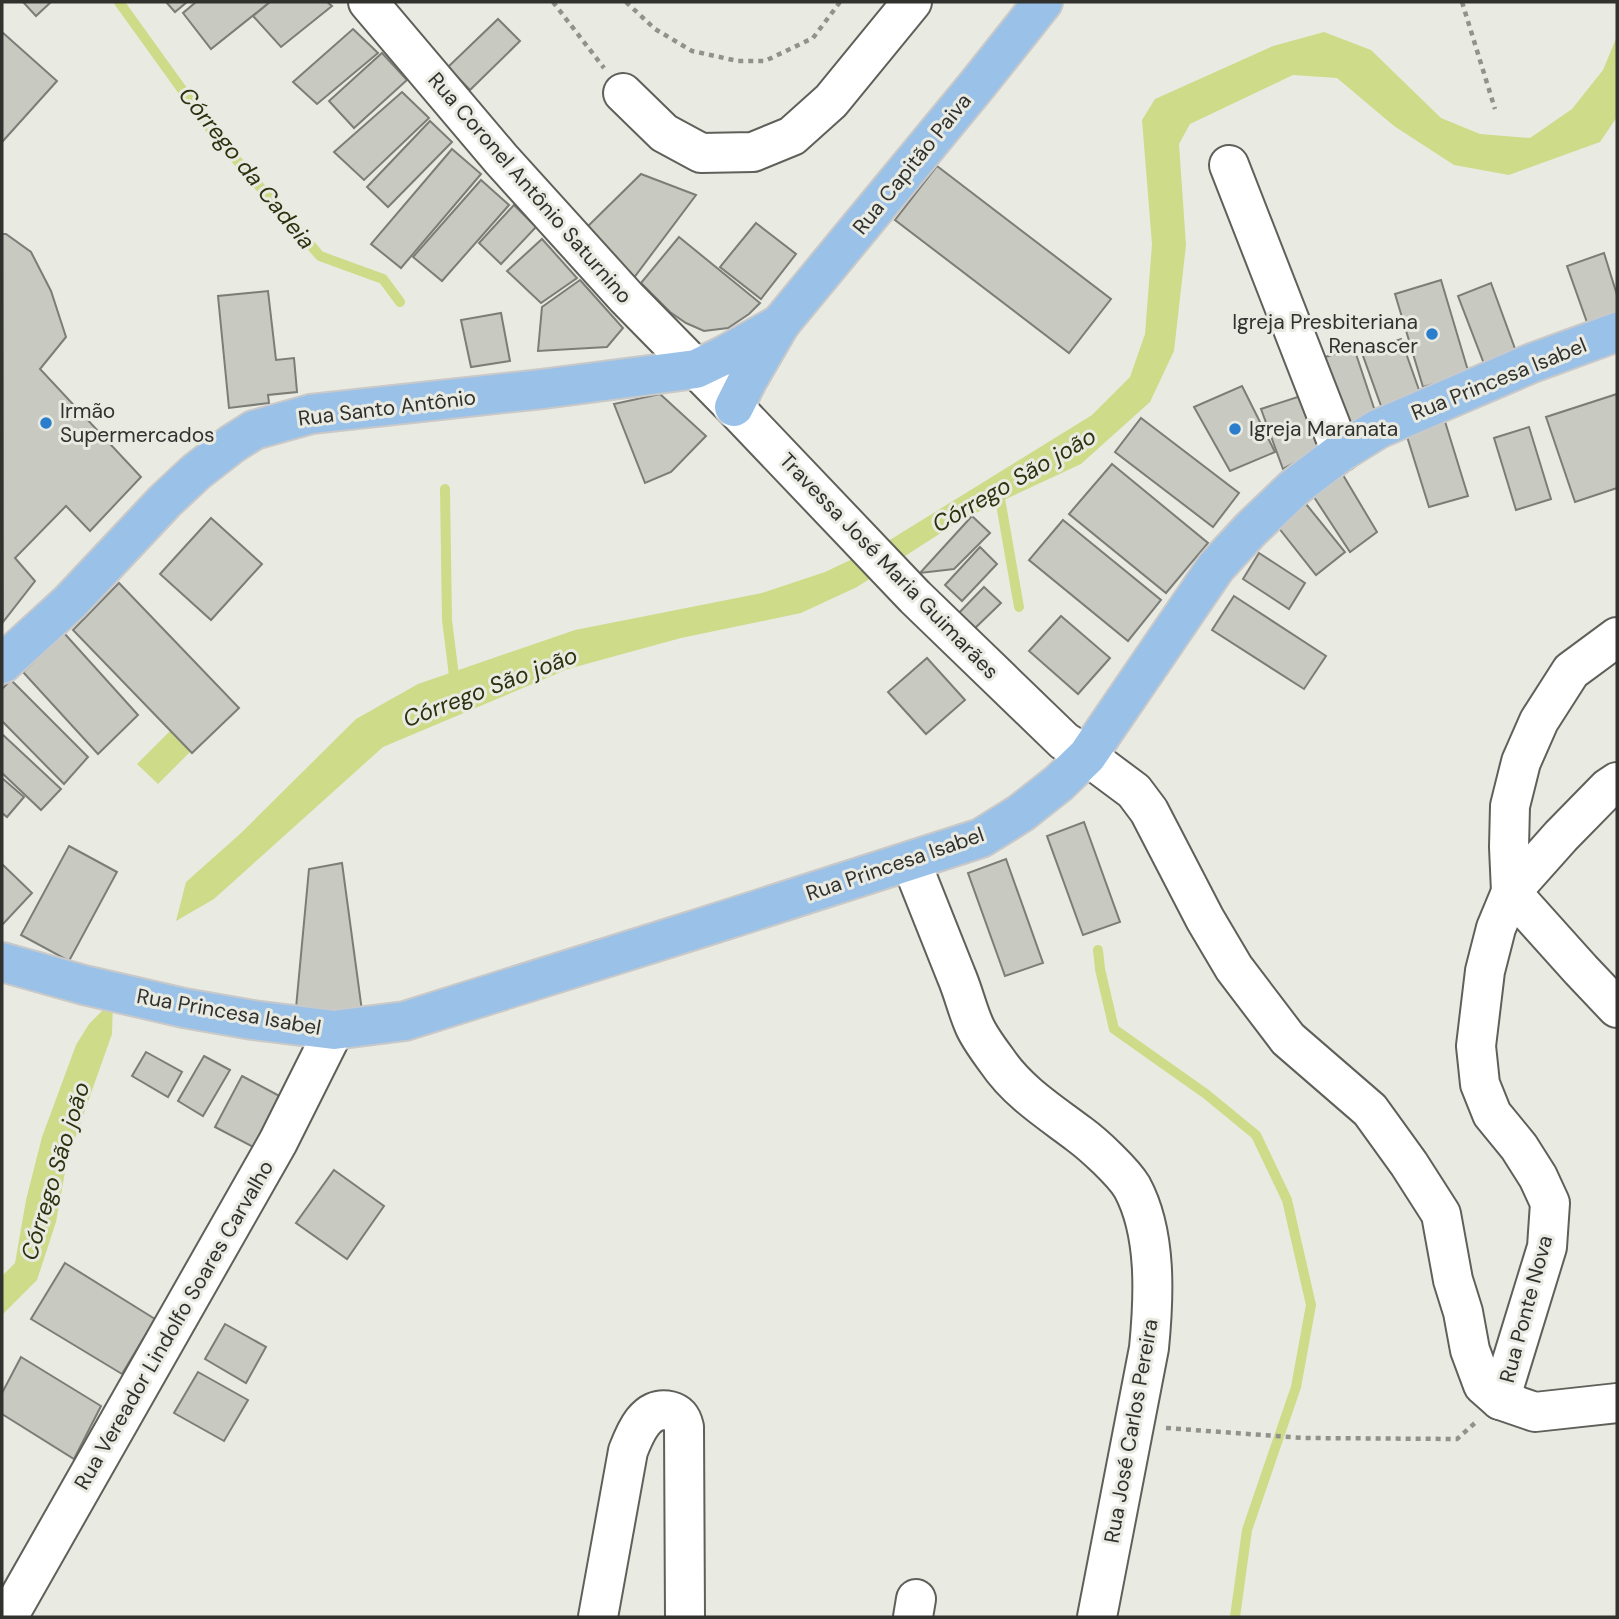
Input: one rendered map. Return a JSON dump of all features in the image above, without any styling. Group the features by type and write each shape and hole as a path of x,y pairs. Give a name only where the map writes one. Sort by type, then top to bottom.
{"main road":[{"name":"Rua Capitão Paiva","path":"780,324 1043,2"},
{"name":"Rua Santo Antônio","path":"2,664 70,602 196,472 254,430 310,414 542,390 696,369 780,324"},
{"path":"734,407 780,324"},
{"name":"Rua Princesa Isabel","path":"2,962 84,985 184,1008 334,1030 405,1021 981,838 1021,813 1059,783 1075,749 1216,567 1295,487 1341,452 1378,429 1532,363 1617,332"}],"street":[{"name":"Rua Coronel Antônio Saturnino","path":"368,2 510,169 626,298 696,369"},
{"path":"623,93 664,134 701,153 753,152 792,135 831,101 912,2"},
{"path":"1229,165 1341,452"},
{"name":"Travessa José Maria Guimarães","path":"696,369 915,597 1075,749 1134,791 1149,811 1228,958 1288,1039 1370,1110 1441,1214 1453,1280 1471,1350 1483,1385 1500,1400"},
{"path":"1617,636 1571,671 1539,721 1521,762 1510,806 1509,847 1511,892 1617,1008"},
{"name":"Rua Ponte Nova","path":"1500,1400 1547,1247 1550,1203 1519,1147 1492,1114 1480,1084 1476,1046 1485,971 1496,928 1511,892 1560,836 1617,782"},
{"name":"Rua José Carlos Pereira","path":"911,862 975,1027 998,1063 1050,1114 1081,1135 1106,1158 1131,1186 1145,1221 1152,1268 1153,1305 1149,1348 1097,1617"},
{"name":"Rua Vereador Lindolfo Soares Carvalho","path":"8,1617 278,1142 334,1030"},
{"path":"1500,1400 1535,1412 1617,1403"},
{"path":"598,1617 628,1451 633,1437 649,1414 663,1410 674,1412 683,1420 685,1617"}],"path":[{"path":"553,2 623,93"},
{"path":"626,2 655,29 692,51 738,61 765,61 813,38 839,2"},
{"path":"1462,2 1495,109"},
{"path":"1135,1426 1304,1438 1457,1439 1500,1400"}],"water":[{"name":"Córrego São joão","path":"1324,32 1371,50 1441,118 1480,134 1530,138 1572,109 1603,70 1617,36 1617,117 1600,142 1509,175 1454,165 1394,126 1337,78 1293,75 1190,124 1179,144 1186,245 1174,351 1150,402 1081,464 961,520 857,587 801,613 681,638 568,669 383,747 214,899 176,921 186,882 241,833 356,719 418,684 575,630 762,593 825,572 880,546 1092,415 1130,377 1145,334 1152,244 1142,120 1155,99 1273,46"},
{"path":"180,721 201,741 158,784 137,764"},
{"name":"Córrego São joão","path":"113,1000 112,1034 67,1161 56,1222 37,1280 2,1315 2,1276 15,1263 26,1200 42,1137 76,1045 89,1024"}],"building":[{"path":"23,2 51,2 36,16"},
{"path":"166,2 187,2 175,12"},
{"path":"196,2 270,2 211,49 183,13"},
{"path":"270,2 327,2 332,6 281,47 253,16"},
{"path":"498,19 520,41 470,90 448,67"},
{"path":"353,29 378,53 317,104 293,82"},
{"path":"2,32 57,81 3,141 2,140"},
{"path":"382,53 407,80 354,128 329,101"},
{"path":"402,92 429,118 364,180 334,152"},
{"path":"430,121 452,142 388,207 367,187"},
{"path":"452,149 481,174 401,268 371,244"},
{"path":"937,166 1111,299 1069,353 895,220"},
{"path":"641,174 696,195 633,279 581,233"},
{"path":"481,180 509,205 442,281 413,257"},
{"path":"514,205 536,227 501,264 479,243"},
{"path":"756,223 796,254 761,299 720,267"},
{"name":"Irmão Supermercados","path":"2,234 6,234 31,252 51,291 66,337 40,369 141,477 90,531 66,506 15,558 35,581 3,622"},
{"path":"679,237 760,303 728,328 704,331 670,312 641,283"},
{"path":"542,239 577,278 541,303 507,271"},
{"path":"1604,253 1617,295 1617,317 1589,328 1567,266"},
{"path":"580,280 623,328 607,347 538,351 542,307"},
{"name":"Igreja Presbiteriana Renascer","path":"1441,280 1469,374 1423,387 1395,294"},
{"path":"1491,283 1518,357 1486,369 1458,296"},
{"path":"268,291 276,360 294,358 297,392 268,395 269,403 229,408 218,296"},
{"path":"501,313 510,361 471,367 461,320"},
{"path":"1401,339 1424,404 1385,417 1362,353"},
{"path":"1354,348 1379,423 1345,434 1319,359"},
{"name":"Igreja Maranata","path":"1242,386 1275,452 1230,471 1194,407"},
{"path":"1310,393 1328,445 1283,469 1261,409"},
{"path":"660,394 706,436 671,472 645,483 614,404"},
{"path":"1617,394 1617,488 1575,502 1546,417"},
{"path":"1443,415 1468,496 1429,507 1404,427"},
{"path":"1141,418 1239,493 1213,527 1115,452"},
{"path":"1529,427 1551,499 1516,510 1494,438"},
{"path":"1112,464 1208,543 1166,593 1069,514"},
{"path":"1343,475 1377,532 1350,552 1312,494"},
{"path":"1306,504 1345,552 1316,575 1278,527"},
{"path":"972,516 990,533 954,569 920,573"},
{"path":"211,518 262,564 211,620 160,574"},
{"path":"1063,520 1161,600 1128,641 1029,560"},
{"path":"980,547 997,564 962,601 945,585"},
{"path":"1259,553 1305,583 1289,609 1243,579"},
{"path":"119,583 239,708 192,753 73,630"},
{"path":"984,587 1001,603 971,632 955,617"},
{"path":"1234,596 1326,656 1304,689 1212,630"},
{"path":"1061,616 1110,658 1078,694 1029,651"},
{"path":"64,633 138,715 98,754 23,672"},
{"path":"927,658 965,700 926,734 888,692"},
{"path":"11,680 88,757 64,784 2,721 2,689"},
{"path":"2,734 61,789 41,810 2,773"},
{"path":"2,778 24,797 7,817 2,813"},
{"path":"1084,822 1120,922 1083,935 1047,836"},
{"path":"69,846 117,872 69,961 21,935"},
{"path":"1006,859 1043,963 1005,976 968,873"},
{"path":"342,863 362,1011 327,1018 296,1008 309,869"},
{"path":"2,864 32,893 3,924 2,924"},
{"path":"146,1052 182,1072 168,1097 132,1076"},
{"path":"204,1056 230,1070 203,1116 178,1101"},
{"path":"242,1076 285,1099 257,1149 215,1127"},
{"path":"334,1170 384,1206 347,1259 296,1223"},
{"path":"65,1263 155,1319 122,1374 31,1319"},
{"path":"225,1324 266,1347 246,1383 205,1359"},
{"path":"21,1357 101,1406 74,1459 2,1414 2,1393"},
{"path":"198,1372 248,1400 224,1441 174,1413"}],"waterway":[{"name":"Córrego da Cadeia","path":"119,2 214,134 320,256 383,279 400,302"},
{"name":"Córrego da Cadeia","path":"445,489 447,620 455,684"},
{"name":"Córrego São joão","path":"999,493 1019,607"},
{"path":"1098,950 1114,1029 1206,1094 1256,1135 1287,1200 1311,1305 1296,1387 1247,1530 1235,1617"}],"place":[{"name":"Igreja Presbiteriana Renascer","path":"1432,334"},
{"name":"Irmão Supermercados","path":"46,423"},
{"name":"Igreja Maranata","path":"1235,429"}]}
